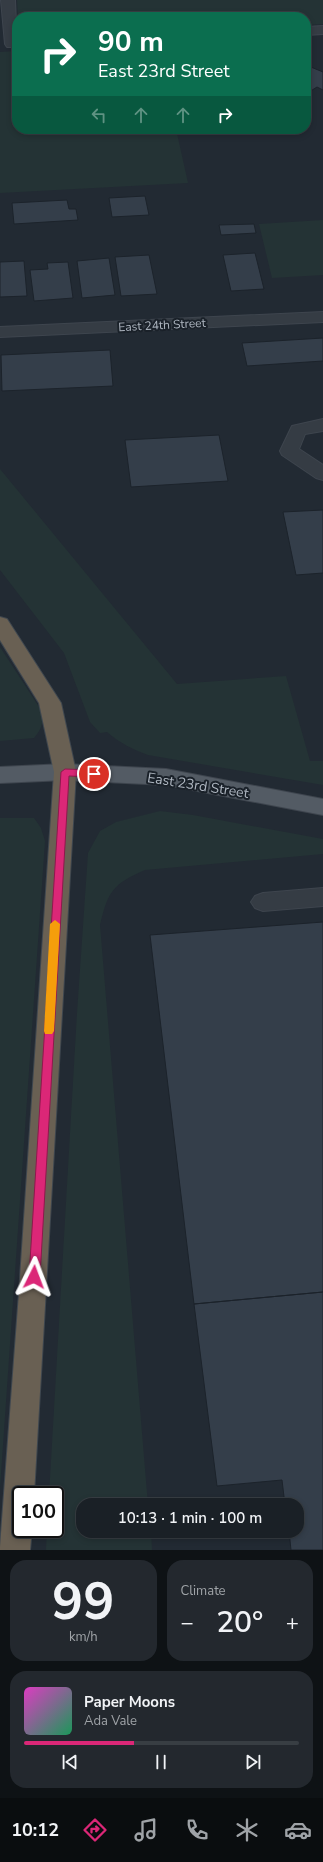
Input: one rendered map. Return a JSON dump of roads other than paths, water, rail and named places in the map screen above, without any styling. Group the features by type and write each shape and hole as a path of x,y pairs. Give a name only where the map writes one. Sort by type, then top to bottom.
{"highway":[{"path":"0,624 50,703 65,772 34,1293 15,1550"}],"main road":[{"name":"East 23rd Street","path":"0,775 65,772 166,777 323,807"}],"street":[{"path":"8,0 10,44"},
{"path":"311,31 323,30"},
{"name":"East 24th Street","path":"0,332 323,317"},
{"path":"323,425 298,430 289,450 323,474"},
{"path":"263,902 323,897"}]}
